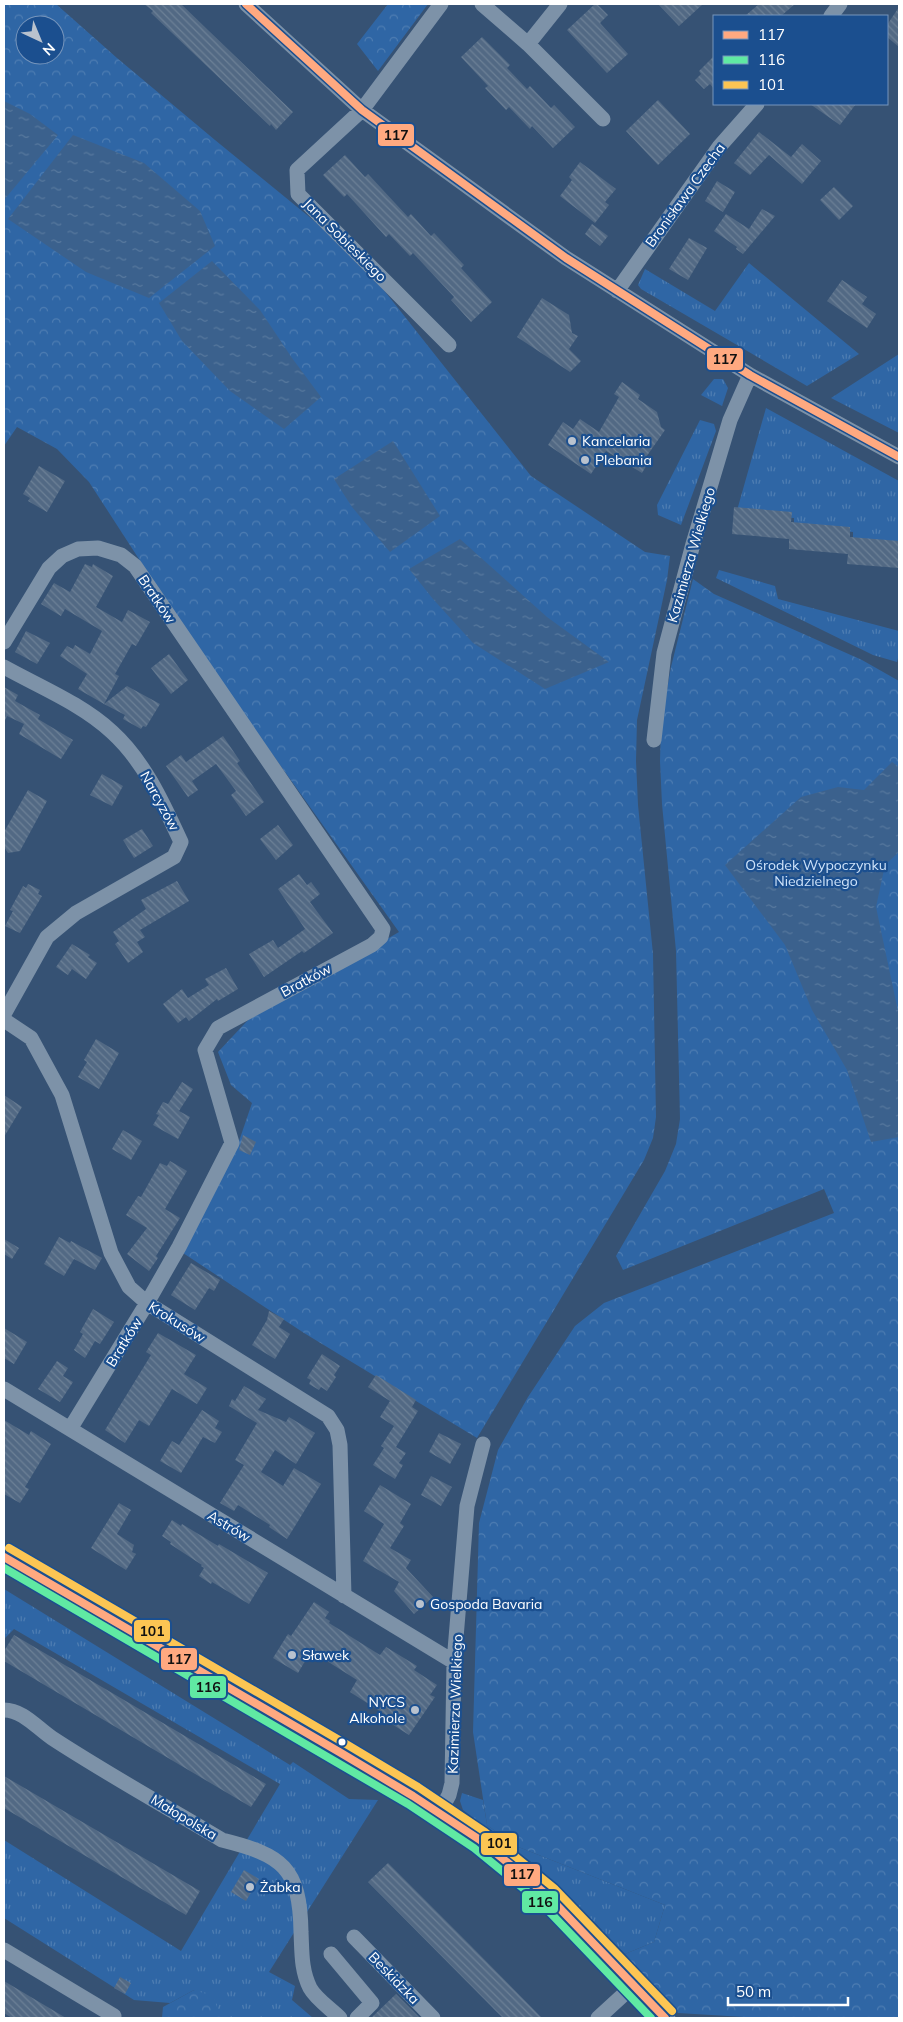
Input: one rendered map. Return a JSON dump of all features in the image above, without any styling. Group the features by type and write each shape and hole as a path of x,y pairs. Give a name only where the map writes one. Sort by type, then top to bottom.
{"main road":[{"path":"4,1557 251,1700 439,1813 480,1840 547,1895 664,2018"}],"street":[{"path":"246,4 362,110 566,258 750,375 899,457"},
{"name":"Jana Sobieskiego","path":"441,4 362,110 297,170 298,194 449,345"},
{"path":"482,4 528,44 603,118"},
{"path":"528,44 560,4"},
{"path":"832,15 840,4"},
{"name":"Bronisława Czecha","path":"617,291 718,147 756,105"},
{"name":"Kazimierza Wielkiego","path":"654,740 664,653 730,420 750,375"},
{"name":"Bratków","path":"4,642 49,568 62,556 78,550 98,548 121,555 135,566 383,929 382,937 372,944 218,1028 205,1050 232,1143 179,1247 147,1304 70,1429"},
{"name":"Narcyzów","path":"4,667 86,712 113,732 140,764 160,796 181,842 174,856 76,913 47,937 4,1014"},
{"name":"Krokusów","path":"4,1020 31,1038 62,1095 111,1253 129,1287 147,1304 328,1416 337,1430 340,1445 344,1596"},
{"name":"Astrów","path":"4,1389 454,1662"},
{"name":"Kazimierza Wielkiego","path":"439,1813 449,1795 452,1784 454,1662 467,1506 483,1444"},
{"name":"Małopolska","path":"4,1710 9,1710 25,1717 52,1738 222,1840 244,1845 277,1860 288,1871 296,1890 300,1914 302,1965 311,1989 340,2018"},
{"name":"Beskidzka","path":"354,1937 433,2018"},
{"path":"4,1950 114,2016"},
{"path":"331,1954 372,2003 357,2018"},
{"path":"598,2018 634,1985"}],"green space":[{"path":"4,4 56,4 215,140 356,255 531,476 645,552 670,556 667,580 637,720 638,805 653,954 656,1117 653,1138 644,1160 477,1438 304,1333 180,1251 236,1150 252,1103 231,1085 218,1052 248,1020 399,932 196,647 89,482 57,449 17,427 4,446"},
{"path":"388,4 428,4 378,71 357,44"},
{"path":"749,263 859,354 807,386 641,289 638,285 645,269 715,311"},
{"path":"899,354 899,433 831,398"},
{"path":"714,379 723,379 728,388 722,406 701,395"},
{"path":"766,408 899,481 899,544 853,539 853,532 794,526 794,518 736,514"},
{"path":"700,420 714,424 716,431 681,525 658,515 657,505"},
{"path":"719,570 775,586 778,599 899,631 897,662 873,655 716,578"},
{"path":"693,579 714,594 862,660 899,681 899,2018 761,2018 678,2013 625,1954 654,1942 665,1905 516,1846 487,1825 473,1732 479,1523 498,1450 528,1397 575,1326 604,1303 834,1213 824,1189 623,1270 616,1256 665,1171 676,1144 680,1119 676,951 662,804 660,761 661,723 671,667"},
{"path":"4,1589 290,1765 293,1762 349,1799 378,1800 269,1972 295,1986 292,2000 313,2018 219,2018 194,1990 170,2003 134,2000 4,1918 4,1840 181,1951 280,1784 14,1629 4,1639"},
{"path":"462,1793 483,1800 487,1825 516,1846 665,1905 654,1942 625,1954 573,1900 535,1865 463,1810 460,1801"},
{"path":"194,1990 213,1996 221,2018 162,2018 163,2007"}],"water":[{"path":"4,101 30,114 58,135 4,200"},
{"path":"73,135 144,163 200,211 215,246 149,298 86,272 8,219"},
{"path":"212,261 260,310 321,397 284,429 230,391 182,341 159,303"},
{"path":"393,441 440,516 390,552 352,507 334,479"},
{"path":"460,539 547,617 609,662 545,689 473,643 409,569"},
{"name":"Ośrodek Wypoczynku Niedzielnego","path":"892,762 899,767 899,852 885,865 876,907 899,1016 899,1137 871,1142 847,1070 812,1010 785,945 725,865 801,797 838,787 864,790"}],"building":[{"path":"144,4 181,4 293,112 276,130 271,124 270,126 151,13 153,11"},
{"path":"595,4 608,15 600,23 628,54 607,73 567,30"},
{"path":"658,4 703,4 679,26"},
{"path":"759,4 795,4 782,15 746,15"},
{"path":"899,7 899,47 888,38 888,24"},
{"path":"482,37 510,65 507,68 527,89 530,86 551,108 554,105 575,127 553,148 532,126 530,129 509,107 506,110 485,88 488,86 461,57"},
{"path":"713,57 713,88 710,84 704,89 695,80 701,74 699,71"},
{"path":"658,100 690,134 658,165 626,131"},
{"path":"811,105 855,105 840,125"},
{"path":"759,132 791,157 802,144 821,161 802,184 769,155 750,175 734,163"},
{"path":"345,155 365,177 368,174 408,217 411,214 431,236 434,233 464,265 461,268 492,302 471,322 451,300 454,297 413,253 410,256 389,234 386,237 347,194 344,197 323,175"},
{"path":"580,162 616,189 605,202 609,205 595,223 560,196 572,180 569,177"},
{"path":"717,181 735,192 723,212 705,201"},
{"path":"834,187 853,206 839,220 820,200"},
{"path":"762,209 775,216 743,254 736,249 737,247 714,231 726,214 749,229"},
{"path":"592,224 608,236 600,246 585,234"},
{"path":"689,238 707,248 688,280 669,269"},
{"path":"842,280 867,297 862,304 876,314 867,328 827,301"},
{"path":"542,298 569,315 572,333 578,336 569,349 581,361 570,372 517,337"},
{"path":"622,382 640,395 638,399 657,412 661,427 665,430 644,460 648,463 642,473 606,451 591,474 548,445 563,422 573,429 580,419 599,432 619,397 614,394"},
{"path":"39,466 65,481 47,512 28,501 30,498 23,494"},
{"path":"734,507 792,512 791,522 850,527 850,537 899,541 899,568 847,564 848,554 789,549 789,539 732,534"},
{"path":"85,564 92,567 93,564 113,576 96,607 122,622 128,610 150,622 136,646 132,644 115,674 119,676 104,704 78,689 87,674 60,656 67,646 73,649 75,645 90,654 102,631 65,609 61,616 41,604 54,583 70,592"},
{"path":"26,631 50,643 37,664 15,652"},
{"path":"169,654 188,680 171,694 151,668"},
{"path":"127,686 160,704 146,727 143,726 141,729 123,719 125,715 104,704"},
{"path":"4,687 18,695 15,701 40,715 38,719 73,740 61,759 19,734 24,724 7,716 4,723"},
{"path":"223,736 240,761 237,763 264,802 246,816 231,795 236,791 216,764 192,781 198,790 188,797 166,766 181,755 186,762"},
{"path":"102,774 123,786 112,806 90,795"},
{"path":"28,790 47,801 20,851 8,853 4,847 4,832"},
{"path":"278,825 293,845 276,860 260,839"},
{"path":"142,829 153,846 134,858 123,840"},
{"path":"299,874 307,885 311,882 320,894 310,902 333,933 264,977 249,954 273,940 278,948 305,929 278,889"},
{"path":"177,881 189,901 140,930 145,937 137,942 143,952 128,963 115,944 119,941 113,932 146,909 141,900"},
{"path":"28,884 40,890 38,894 42,896 20,933 5,926 13,911 10,910 23,886 26,888"},
{"path":"72,944 90,955 88,957 97,963 86,979 72,969 68,975 56,967"},
{"path":"226,968 238,989 218,1001 217,999 189,1021 186,1017 178,1023 163,1004 182,989 188,998 209,985 205,979"},
{"path":"96,1039 119,1053 99,1089 78,1077 87,1062 84,1060"},
{"path":"182,1082 193,1089 179,1111 190,1117 178,1139 153,1125 159,1115 156,1114 163,1102 168,1104"},
{"path":"4,1095 22,1107 4,1137"},
{"path":"123,1130 142,1141 131,1160 112,1149"},
{"path":"243,1135 256,1142 250,1155 239,1150"},
{"path":"170,1161 187,1171 165,1209 180,1218 156,1256 158,1258 149,1271 127,1254 147,1228 126,1215 138,1196 141,1197 160,1163 167,1166"},
{"path":"59,1237 70,1243 71,1241 102,1258 95,1270 74,1259 64,1276 44,1264"},
{"path":"4,1239 19,1248 12,1259 4,1254"},
{"path":"191,1263 220,1280 214,1291 209,1288 195,1310 171,1295"},
{"path":"93,1309 114,1322 100,1344 95,1341 85,1358 74,1350 83,1334 80,1332"},
{"path":"269,1311 284,1319 279,1327 290,1334 275,1359 252,1345 267,1320"},
{"path":"4,1328 27,1342 14,1364 4,1358"},
{"path":"158,1333 196,1355 184,1374 207,1388 197,1404 172,1389 149,1426 139,1420 125,1443 105,1430 151,1355 146,1352"},
{"path":"322,1354 340,1366 334,1375 336,1377 327,1391 321,1387 319,1390 309,1384 311,1380 307,1378"},
{"path":"57,1361 68,1368 63,1376 73,1382 60,1402 38,1389"},
{"path":"376,1375 416,1400 412,1407 418,1411 396,1447 406,1453 399,1463 403,1465 395,1479 373,1465 384,1448 381,1446 394,1426 380,1417 390,1401 368,1387"},
{"path":"244,1386 266,1399 258,1410 286,1422 289,1417 315,1433 296,1464 275,1450 261,1472 283,1486 294,1468 321,1484 287,1539 269,1527 270,1525 238,1505 234,1511 220,1503 244,1465 235,1460 257,1423 229,1406 232,1399 235,1401"},
{"path":"202,1410 219,1421 215,1428 222,1432 215,1443 203,1437 181,1473 160,1461 172,1441 179,1445"},
{"path":"4,1420 29,1435 31,1431 51,1444 25,1487 29,1489 20,1503 4,1494"},
{"path":"439,1433 461,1444 450,1464 429,1452"},
{"path":"431,1476 452,1487 441,1506 421,1495"},
{"path":"380,1485 411,1504 400,1523 404,1526 390,1548 411,1560 406,1568 433,1597 414,1614 394,1591 399,1582 363,1561 384,1524 364,1511"},
{"path":"119,1503 131,1510 117,1534 134,1545 132,1552 136,1554 126,1570 91,1548"},
{"path":"172,1520 218,1546 219,1544 268,1573 249,1604 199,1576 204,1568 202,1565 170,1544 171,1542 162,1536"},
{"path":"314,1602 329,1612 325,1618 330,1621 329,1623 380,1655 386,1647 417,1666 414,1670 437,1685 430,1695 435,1697 409,1735 387,1721 389,1717 350,1692 357,1680 311,1651 298,1673 273,1658 288,1634 291,1636"},
{"path":"14,1635 266,1784 251,1807 4,1661 4,1651"},
{"path":"4,1776 200,1891 186,1915 4,1808"},
{"path":"388,1863 542,2018 503,2018 492,2007 368,1882"},
{"path":"244,1870 259,1879 246,1901 231,1892"},
{"path":"120,1977 131,1983 125,1994 114,1988"},
{"path":"4,1981 66,2018 12,2018 4,2013"},
{"path":"396,1994 420,2018 371,2018"}],"transit line":[{"name":"117","path":"246,4 362,110 566,258 750,375 899,457"},
{"name":"101","path":"9,1548 346,1744 418,1787 485,1832 554,1888 672,2011"},
{"name":"117","path":"4,1557 341,1753 413,1796 480,1840 547,1895 665,2018"},
{"name":"116","path":"4,1568 408,1804 474,1848 540,1902 651,2018"}],"place":[{"name":"Kancelaria","path":"572,441"},
{"name":"Plebania","path":"585,460"},
{"name":"Gospoda Bavaria","path":"420,1604"},
{"name":"Sławek","path":"292,1655"},
{"name":"NYCS Alkohole","path":"415,1710"},
{"name":"Żabka","path":"250,1887"}]}
